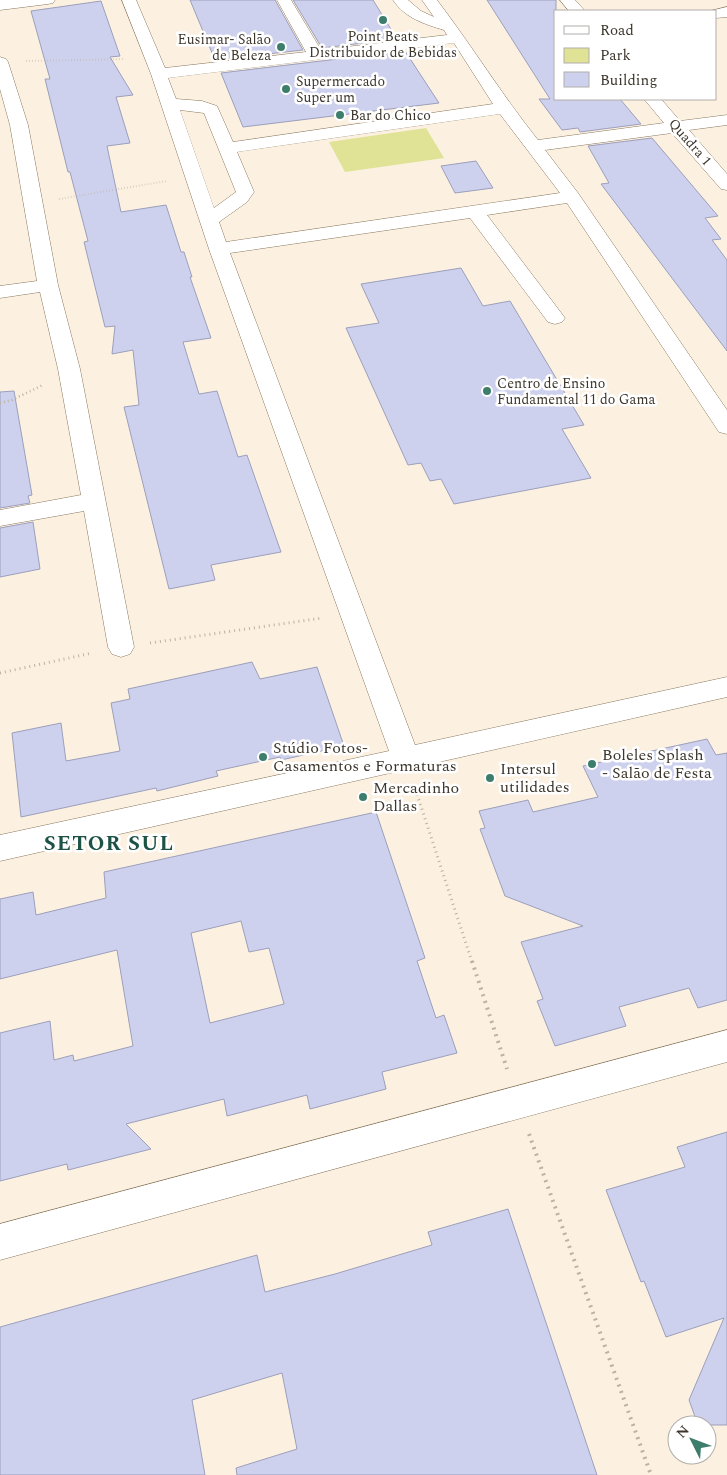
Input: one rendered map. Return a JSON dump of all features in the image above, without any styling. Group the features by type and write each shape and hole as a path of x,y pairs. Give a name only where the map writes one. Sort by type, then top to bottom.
{"street":[{"path":"0,5 48,0"},
{"path":"129,0 170,104 219,249 406,758"},
{"path":"284,0 316,55"},
{"path":"400,0 405,8 415,15 454,32"},
{"path":"429,0 454,32 504,108 572,198 727,427"},
{"path":"567,0 576,10"},
{"path":"156,66 316,55 454,32"},
{"path":"0,62 19,125 48,285 69,369 121,647"},
{"name":"Quadra 1","path":"653,100 727,184"},
{"path":"170,104 202,106 212,110 245,195 209,221"},
{"path":"228,148 504,108"},
{"path":"533,146 727,120"},
{"path":"0,128 19,125"},
{"path":"219,249 572,198"},
{"path":"475,212 555,318"},
{"path":"0,292 48,285"},
{"path":"0,518 93,501"},
{"path":"0,848 727,687"},
{"path":"0,1242 727,1046"}],"path":[{"path":"0,62 156,66"},
{"path":"34,202 194,177"},
{"path":"0,404 33,390 69,369"},
{"path":"0,673 121,647 352,614"}],"green space":[{"path":"426,128 444,158 345,172 329,142"}],"building":[{"path":"190,0 275,0 303,50 215,60"},
{"path":"293,0 373,0 397,39 322,48"},
{"path":"487,0 556,0 556,10 554,10 554,100 621,100 641,124 580,132 578,128 562,130 539,99 550,99"},
{"path":"101,1 120,56 110,57 133,95 116,97 130,143 107,146 121,212 166,205 181,252 184,252 192,277 190,277 211,338 183,342 199,394 217,391 238,457 247,455 281,552 211,565 215,580 169,589 124,407 139,405 133,350 112,354 115,326 105,327 84,242 88,241 70,172 68,172 45,79 50,79 31,11"},
{"path":"405,51 439,103 243,127 221,73"},
{"path":"652,138 718,216 705,218 721,239 712,240 727,260 727,351 601,184 609,183 588,146"},
{"path":"476,161 493,188 455,193 441,166"},
{"path":"461,268 483,306 510,301 584,425 562,429 591,478 454,504 441,479 430,481 421,463 408,465 346,328 379,323 361,284"},
{"path":"14,391 32,495 28,496 30,503 0,508 0,392"},
{"path":"33,522 40,569 0,577 0,528"},
{"path":"252,662 260,679 317,667 344,746 281,760 280,757 216,771 218,776 157,791 156,788 21,817 12,733 61,723 66,761 120,751 111,703 130,699 128,689"},
{"path":"707,739 716,755 727,753 727,1000 698,1008 689,988 619,1007 626,1026 555,1046 537,1001 543,999 521,942 583,926 505,896 480,829 485,828 479,811 528,800 533,812 598,797 583,766"},
{"path":"376,812 425,958 417,961 436,1018 444,1015 457,1053 382,1072 386,1089 310,1109 307,1095 227,1116 224,1099 126,1124 151,1149 68,1170 67,1164 0,1181 0,1033 50,1021 54,1060 73,1055 74,1061 133,1046 117,950 0,979 0,899 33,892 36,915 106,898 104,872","holes":["241,921 249,952 269,948 284,1004 210,1023 191,933"]},
{"path":"727,1132 727,1425 717,1425 717,1415 694,1415 689,1400 724,1318 666,1337 644,1281 641,1282 606,1190 685,1167 677,1147"},
{"path":"508,1209 597,1475 237,1475 236,1468 297,1449 282,1373 192,1400 205,1475 0,1475 0,1327 257,1255 265,1292 335,1274 432,1245 428,1232"}],"place":[{"name":"Point Beats Distribuidor de Bebidas","path":"383,20"},
{"name":"Eusimar- Salão de Beleza","path":"281,47"},
{"name":"Supermercado Super um","path":"286,89"},
{"name":"Bar do Chico","path":"340,115"},
{"name":"Centro de Ensino Fundamental 11 do Gama","path":"487,391"},
{"name":"Stúdio Fotos- Casamentos e Formaturas","path":"263,757"},
{"name":"Boleles Splash - Salão de Festa","path":"592,764"},
{"name":"Intersul utilidades","path":"490,778"},
{"name":"Mercadinho Dallas","path":"363,797"}],"district":[{"name":"SETOR SUL","path":"109,844"}]}
